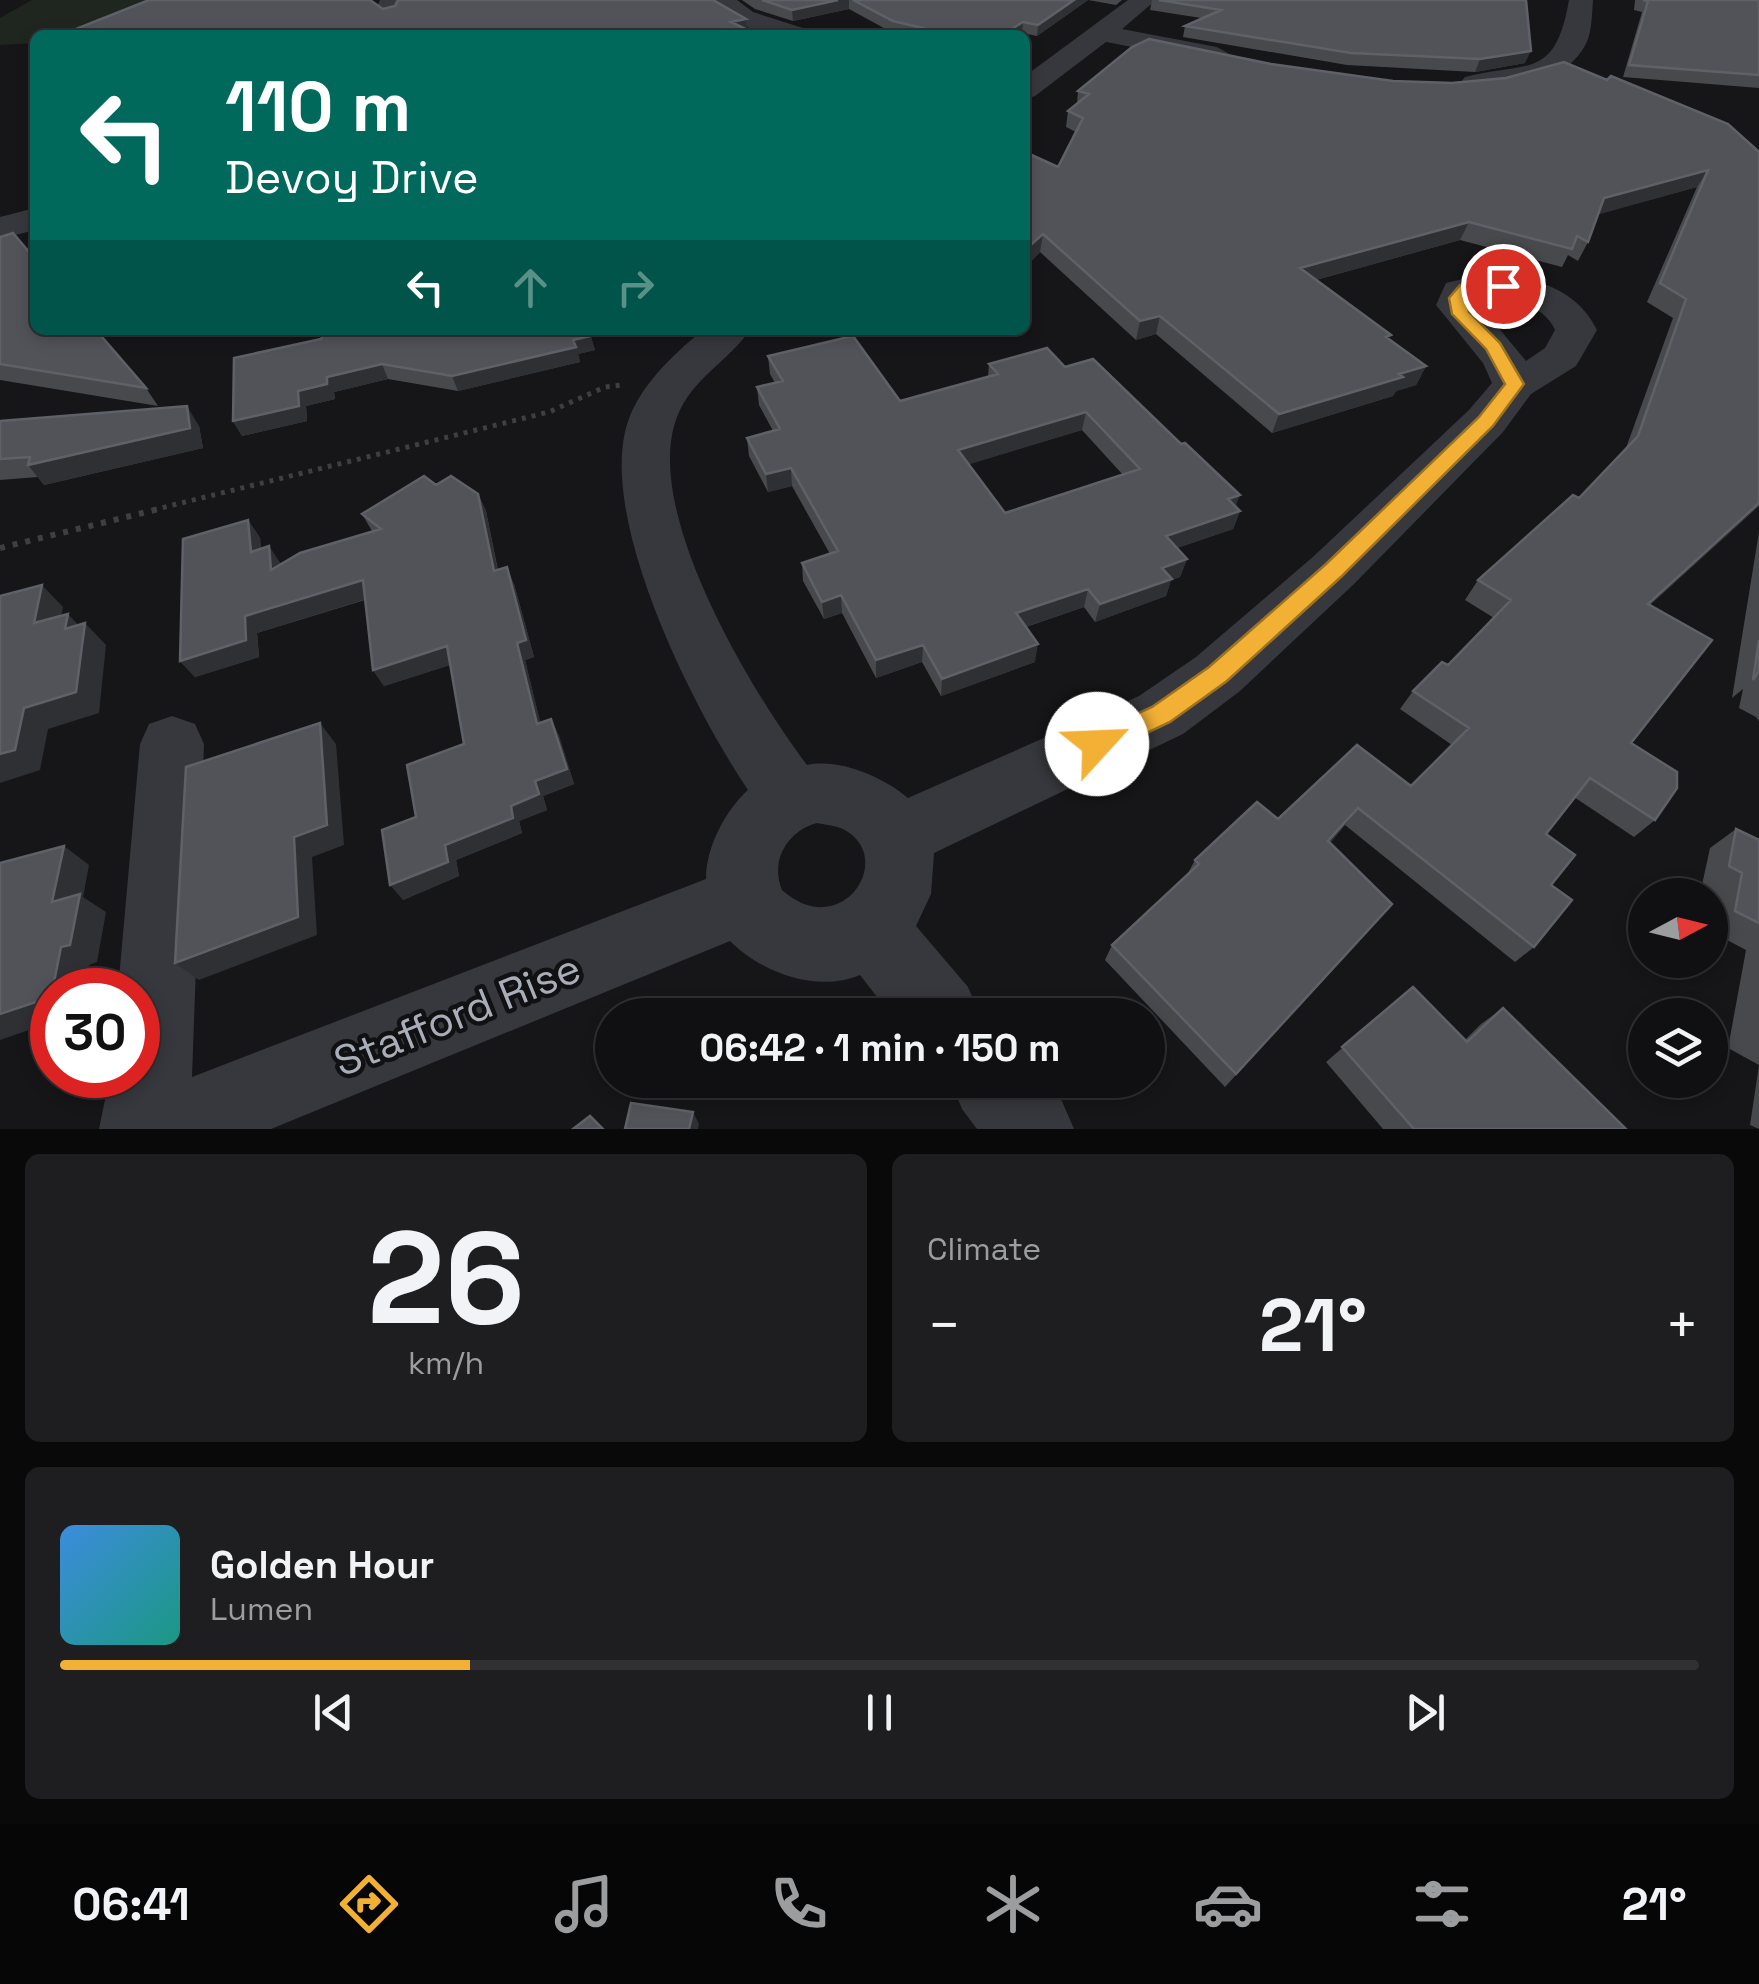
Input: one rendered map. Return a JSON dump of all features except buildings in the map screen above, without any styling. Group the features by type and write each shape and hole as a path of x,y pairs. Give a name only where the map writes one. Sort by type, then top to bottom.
{"street":[{"path":"721,0 744,17 773,30"},
{"path":"1030,84 1144,0"},
{"path":"1442,84 1523,76 1559,62 1574,39 1581,0"},
{"path":"1102,33 1241,60"},
{"path":"0,228 30,220"},
{"path":"723,335 676,378 659,404 647,433 645,466 654,513 684,608 735,714 792,799"},
{"path":"897,836 1161,714 1218,674 1348,556 1486,421 1515,384"},
{"path":"142,1129 152,1067 172,744"},
{"path":"817,793 842,794 864,802 884,816 897,836 903,875 898,896 871,929 844,943 814,946 784,940 761,922 746,899 741,875 744,851 754,829 792,799 817,793"},
{"name":"Stafford Rise","path":"166,1129 746,899"},
{"path":"871,929 926,998"},
{"path":"1005,1098 1030,1129"}],"path":[{"path":"0,548 530,416 605,387 628,384"}],"shaded area":[{"path":"32,0 148,0 78,30 30,30 30,43 0,45 0,18"}],"route":[{"path":"1097,744 1161,714 1218,674 1334,570 1486,421 1515,384 1504,360 1456,305 1460,292 1466,288 1503,286"}]}
